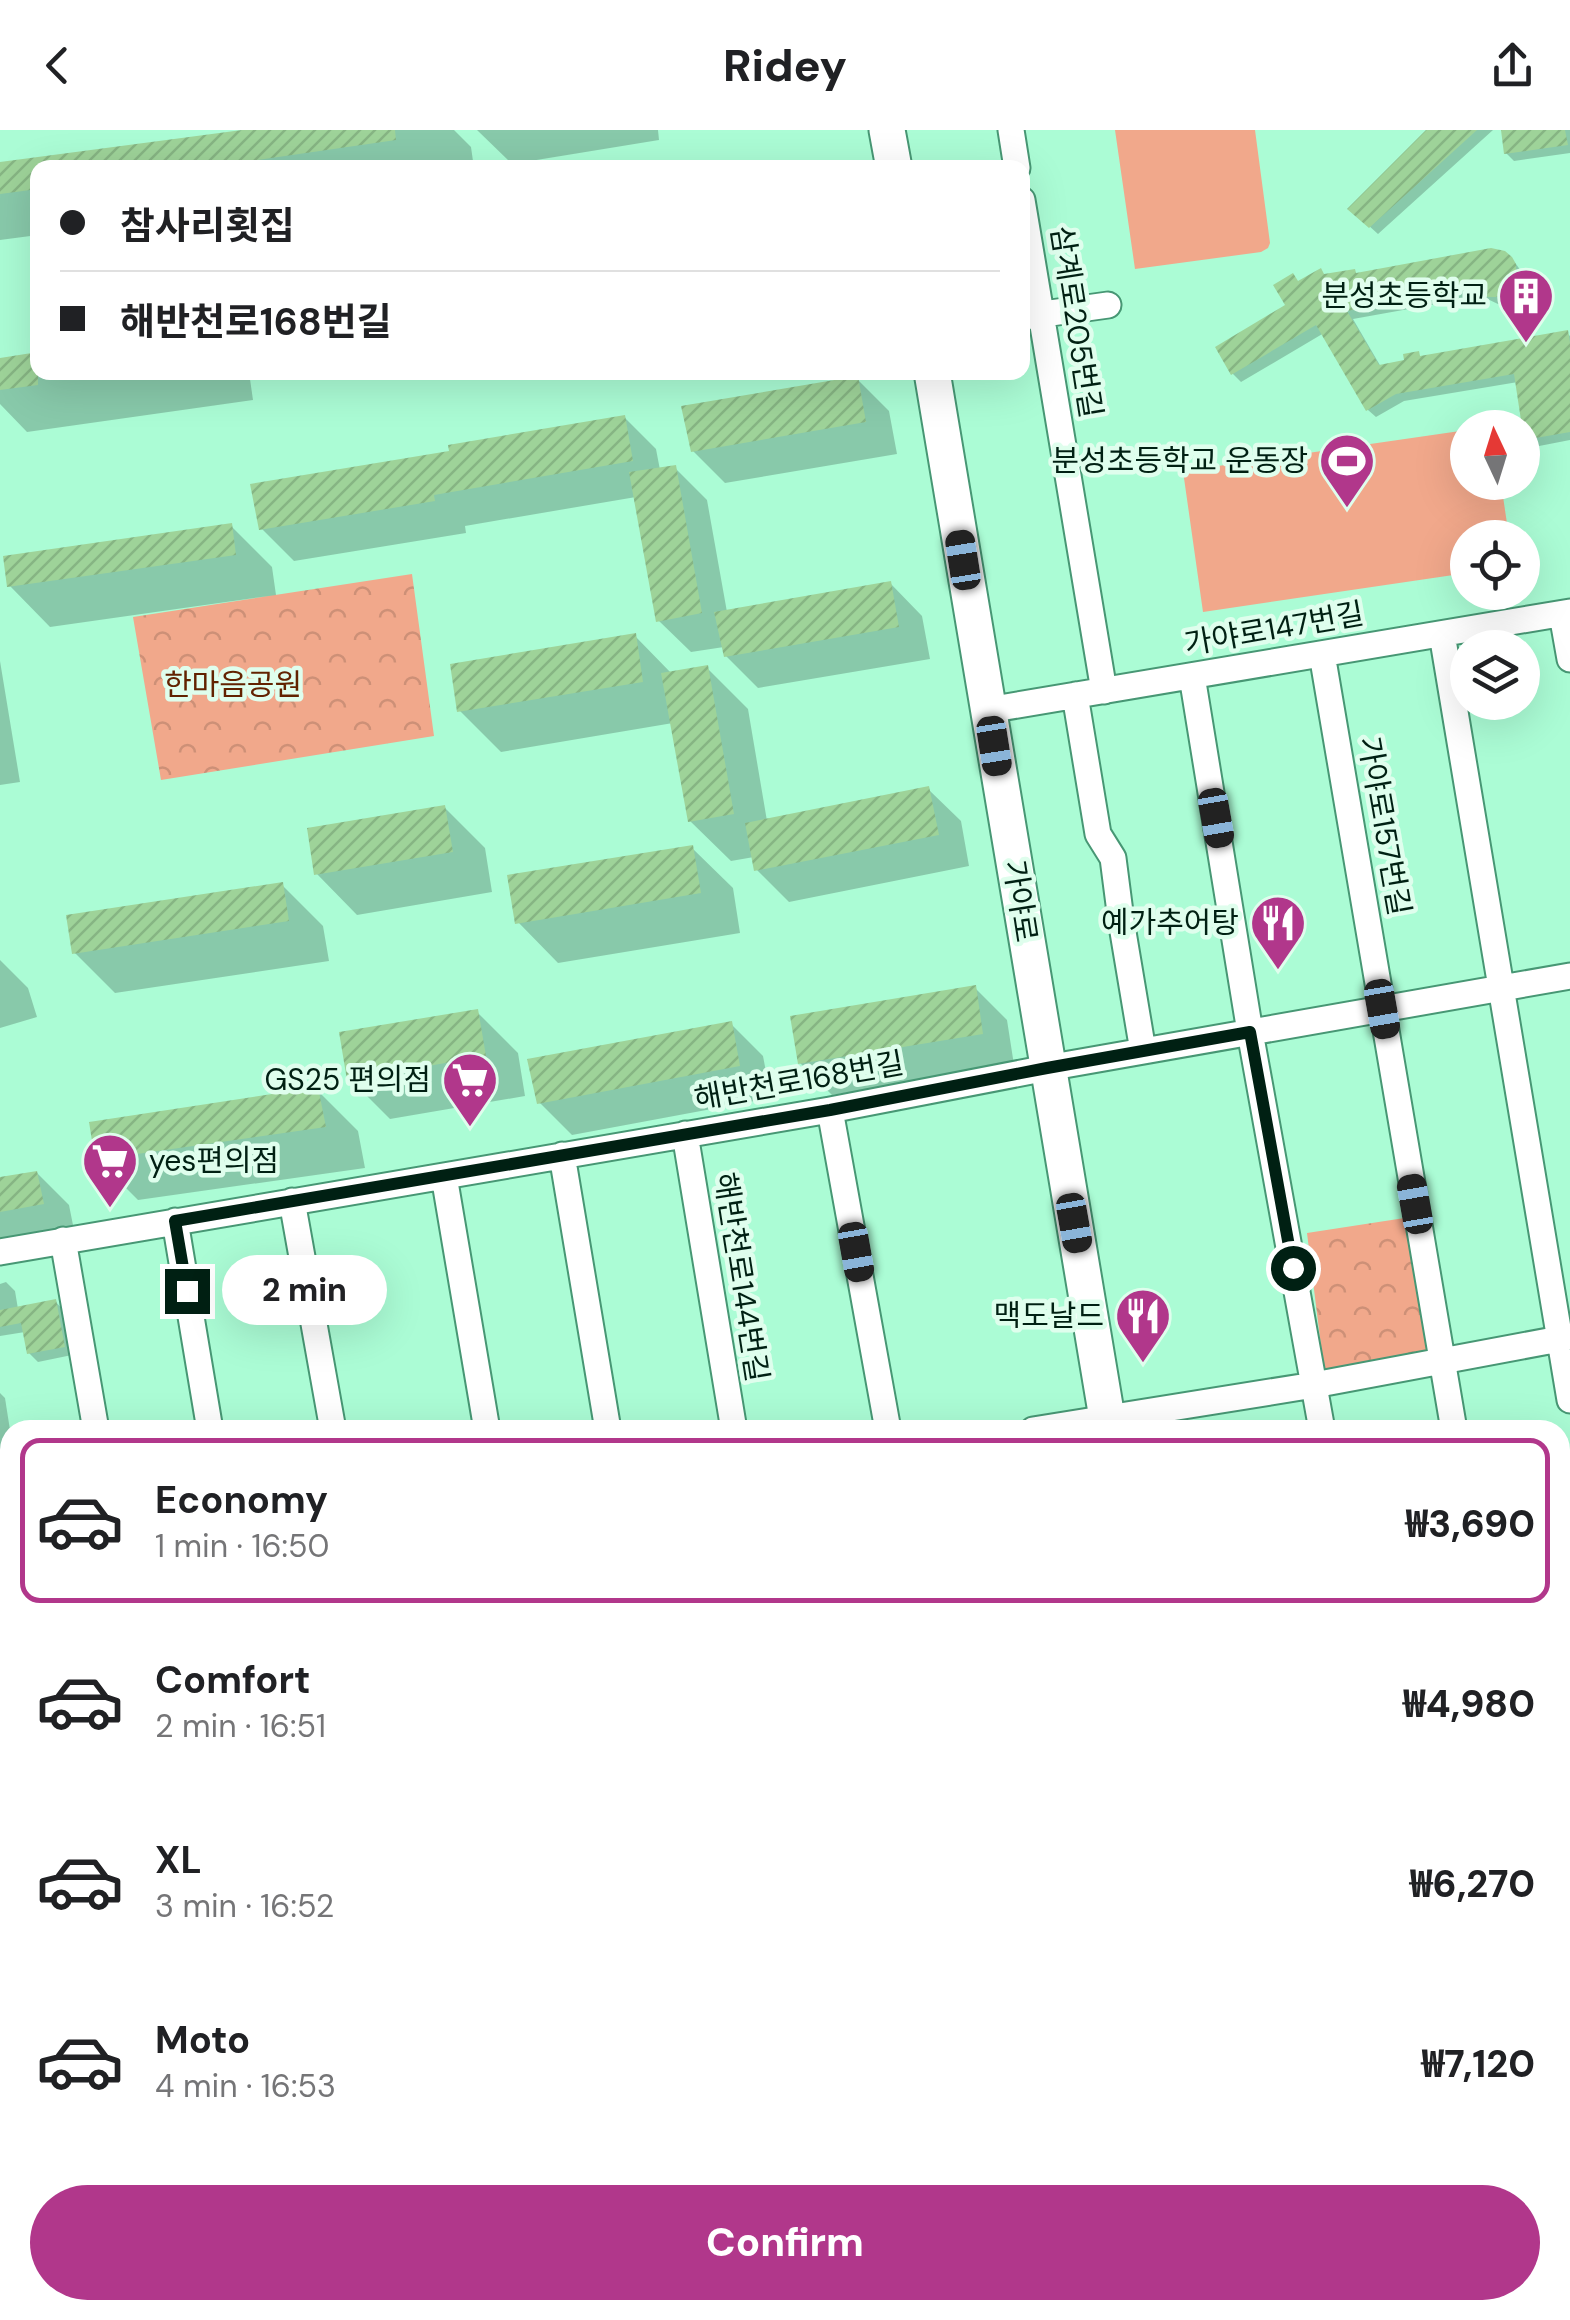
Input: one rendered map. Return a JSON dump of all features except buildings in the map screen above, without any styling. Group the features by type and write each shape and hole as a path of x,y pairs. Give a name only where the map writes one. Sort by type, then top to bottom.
{"main road":[{"path":"886,130 892,160"},
{"name":"가야로","path":"933,380 1107,1420"}],"street":[{"path":"1010,130 1016,160"},
{"path":"1032,315 1108,306"},
{"name":"삼계로205번길","path":"1032,315 1104,691"},
{"path":"1566,613 1570,659"},
{"name":"가야로147번길","path":"988,710 1566,613"},
{"path":"1442,634 1499,988 1564,1338 1570,1400"},
{"name":"가야로157번길","path":"1322,654 1452,1420"},
{"path":"1192,676 1250,1032 1320,1420"},
{"path":"1075,696 1098,834 1113,858 1142,1051"},
{"path":"1047,1068 1570,976"},
{"name":"해반천로168번길","path":"0,1252 830,1110 1047,1068"},
{"path":"830,1110 886,1420"},
{"name":"해반천로144번길","path":"684,1134 732,1420"},
{"path":"562,1154 606,1420"},
{"path":"444,1176 485,1420"},
{"path":"292,1200 331,1420"},
{"path":"175,1221 208,1420"},
{"path":"63,1240 94,1420"},
{"path":"1124,1420 1564,1338"}],"green space":[{"path":"1115,130 1255,130 1268,248 1135,269"},
{"name":"분성초등학교 운동장","path":"1450,432 1450,500 1504,500 1506,520 1450,520 1450,576 1203,612 1183,471"},
{"name":"한마음공원","path":"412,574 434,736 161,780 133,617"},
{"path":"1411,1217 1434,1357 1325,1378 1307,1233"}],"place":[{"name":"분성초등학교","path":"1526,345"},
{"name":"분성초등학교 운동장","path":"1347,510"},
{"name":"예가추어탕","path":"1278,972"},
{"name":"GS25 편의점","path":"470,1129"},
{"name":"yes편의점","path":"110,1210"},
{"name":"맥도날드","path":"1143,1365"}],"route":[{"path":"187,1291 175,1221 830,1110 1250,1032 1293,1268"}]}
